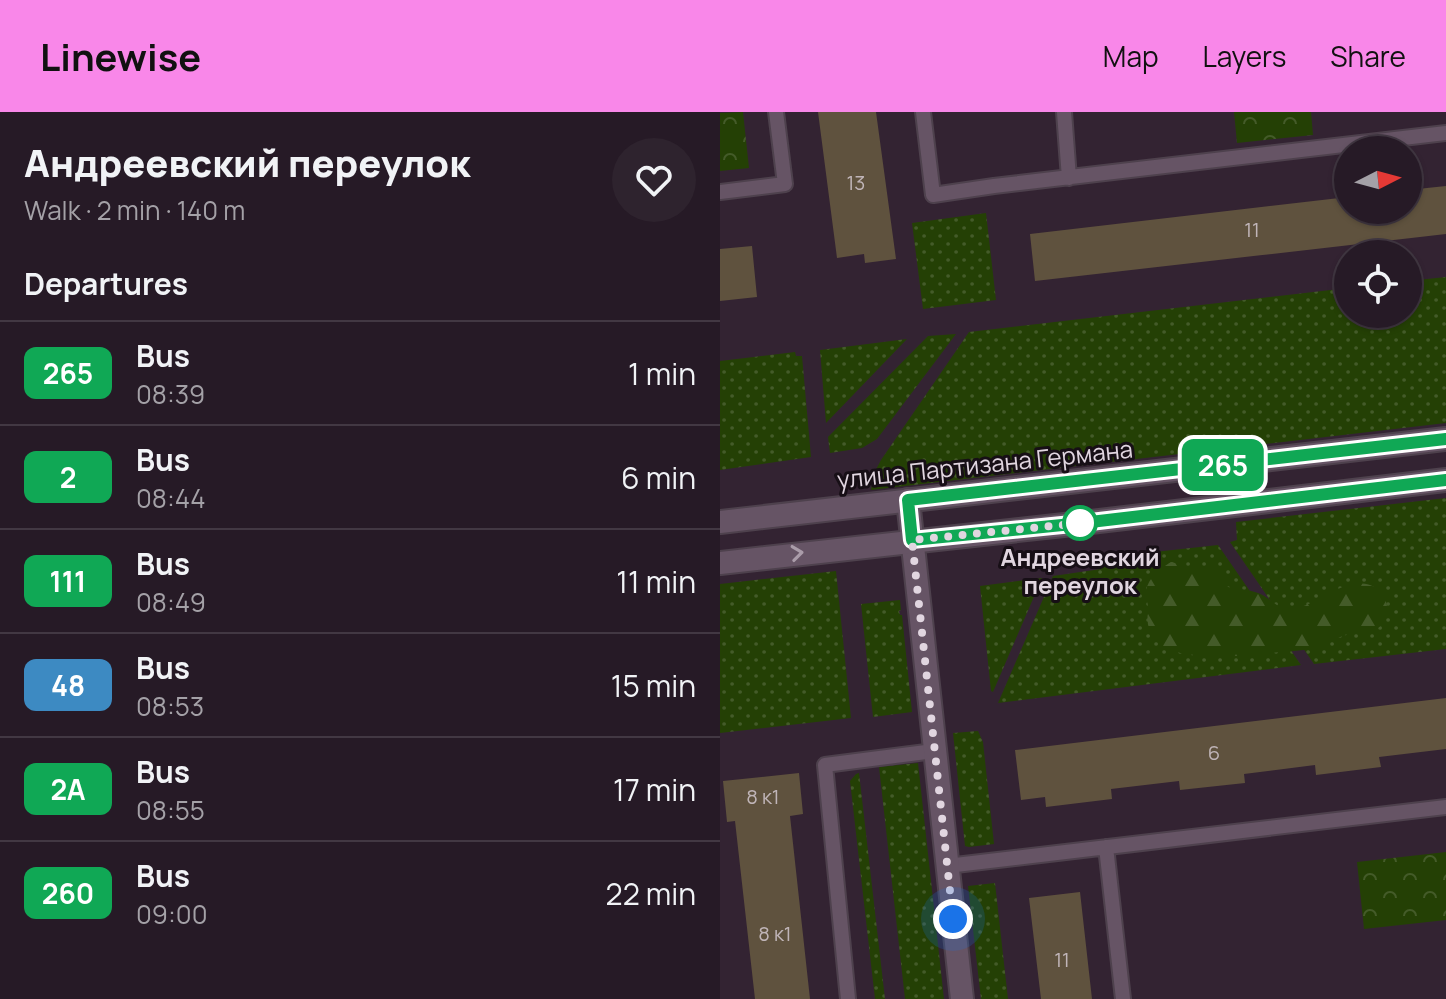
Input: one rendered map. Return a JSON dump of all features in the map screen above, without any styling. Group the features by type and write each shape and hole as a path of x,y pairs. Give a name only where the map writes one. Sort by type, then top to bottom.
{"main road":[{"name":"улица Партизана Германа","path":"720,522 1446,439"},
{"path":"720,563 1446,480"},
{"path":"908,500 962,999"}],"lane":[{"path":"720,192 785,184 776,112"},
{"path":"923,112 933,195 1446,133"},
{"path":"1064,112 1069,178"},
{"path":"848,999 825,765 934,751"},
{"path":"947,866 1446,807"},
{"path":"1106,847 1123,999"}],"green space":[{"path":"743,112 749,168 720,171 720,113"},
{"path":"1234,112 1311,112 1313,135 1237,143"},
{"path":"986,213 996,300 923,309 912,223"},
{"path":"1446,277 1446,423 871,490 874,473 881,460 969,332 1334,290 1334,328 1422,328 1422,280"},
{"path":"956,334 877,439 862,448 830,453 828,437 928,336"},
{"path":"907,339 826,423 820,350"},
{"path":"795,352 796,356 802,356 811,457 720,470 720,361"},
{"path":"1446,498 1446,649 1314,664 1230,542 1237,540 1236,522"},
{"path":"1218,545 1301,665 998,703 1053,576 1101,569 1100,558"},
{"path":"1171,562 1217,570 1228,587 1258,593 1280,607 1290,609 1305,606 1350,585 1370,585 1385,598 1386,617 1374,630 1347,635 1303,650 1228,656 1189,655 1158,642 1149,629 1148,584"},
{"path":"836,571 851,718 720,733 720,584"},
{"path":"1042,578 993,692 980,586"},
{"path":"900,600 912,712 873,717 861,604"},
{"path":"978,731 983,742 994,844 969,847 965,846 953,733"},
{"path":"918,763 944,999 905,999 879,767"},
{"path":"859,773 885,999 875,999 850,781"},
{"path":"1446,852 1446,920 1364,929 1357,862"},
{"path":"995,883 1008,999 981,999 968,886"}],"building":[{"path":"818,112 876,112 896,259 865,263 864,254 837,258"},
{"path":"1446,186 1446,234 1394,240 1334,240 1334,247 1035,281 1030,234 1334,199 1334,224 1422,224 1422,189"},
{"path":"752,246 757,297 720,301 720,249"},
{"path":"1446,698 1446,749 1379,757 1381,767 1316,775 1315,765 1244,774 1245,783 1180,790 1179,781 1111,789 1112,799 1046,807 1045,797 1021,800 1015,750"},
{"path":"799,773 803,814 790,816 810,999 755,999 735,821 727,822 723,781"},
{"path":"1080,892 1092,999 1041,999 1029,898"}],"bus line":[{"name":"265","path":"1446,439 908,500 912,540 1446,480"}],"place":[{"name":"Андреевский переулок","path":"1080,523"}],"route":[{"path":"953,919 912,540 1080,523"}]}
